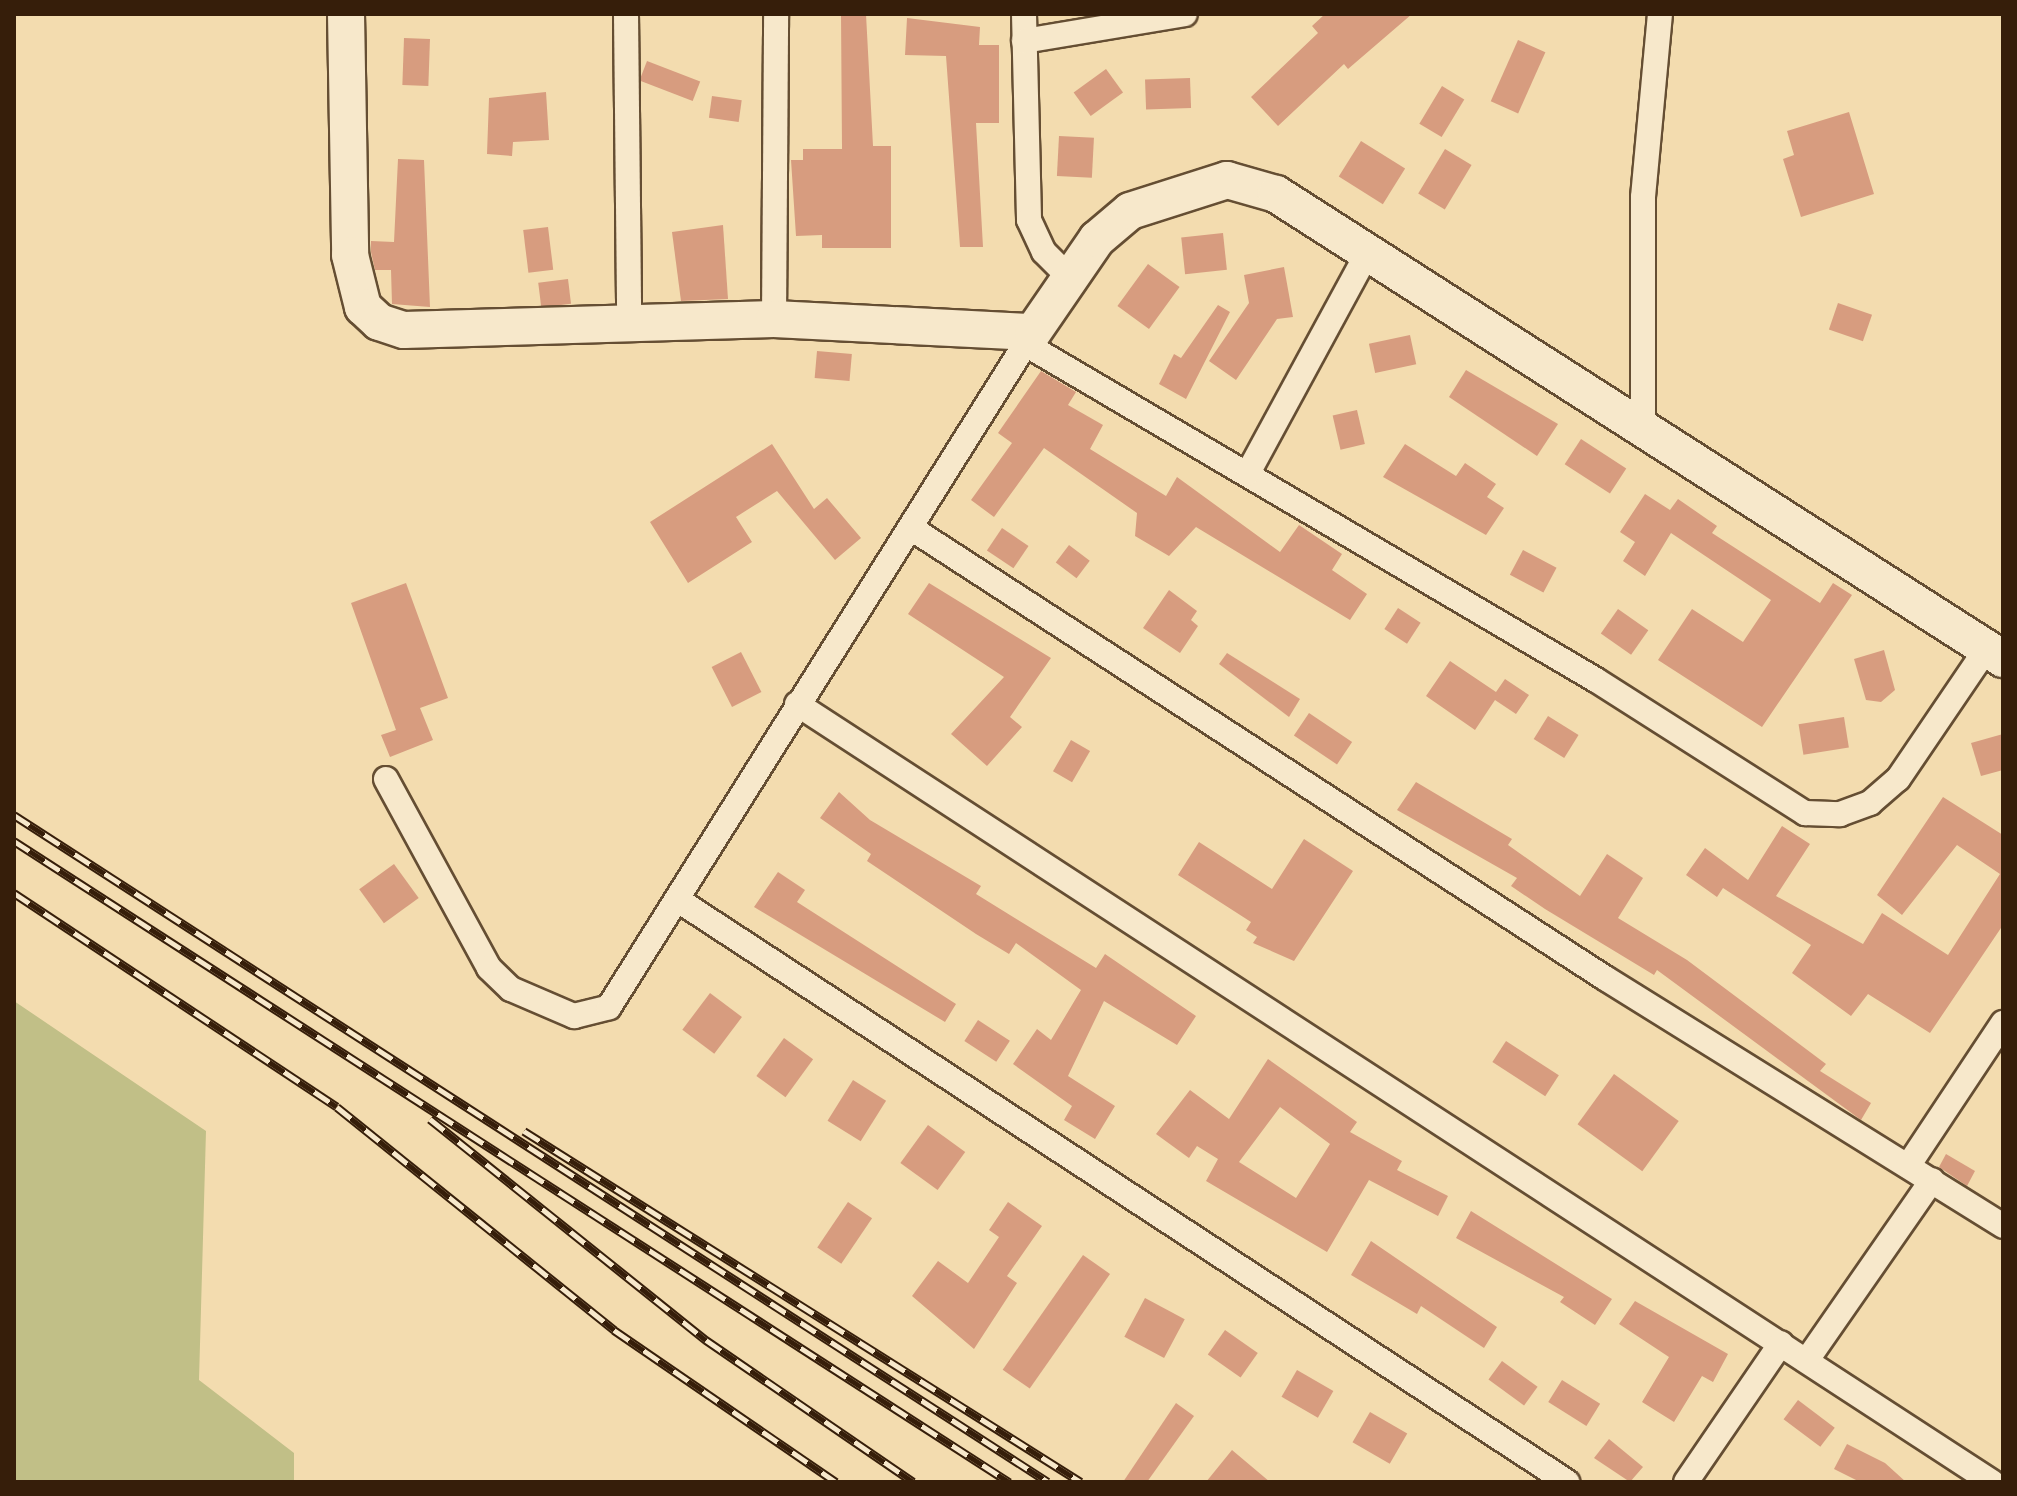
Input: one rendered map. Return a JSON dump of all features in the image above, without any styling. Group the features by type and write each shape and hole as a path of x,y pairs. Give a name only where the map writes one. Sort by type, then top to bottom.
{"street":[{"path":"346,14 350,255 363,307 404,330 629,319 774,319 1030,338 1805,813 1840,814 1870,803 1898,779 1995,653 1643,434 1276,194 1227,180 1130,211 1069,277 1030,338 914,530 797,704 609,1007 574,1016 511,989 489,968 386,779"},
{"path":"626,14 629,319"},
{"path":"774,319 776,14"},
{"path":"1024,14 1029,220 1044,252 1069,277"},
{"path":"1024,41 1185,14"},
{"path":"1643,434 1643,197 1660,14"},
{"path":"1248,473 1368,252"},
{"path":"914,530 1605,978 2003,1226"},
{"path":"797,704 1992,1482"},
{"path":"678,900 1567,1482"},
{"path":"1908,1166 2003,1023"},
{"path":"1807,1360 1932,1180"},
{"path":"1686,1482 1781,1343"}],"shaded area":[{"path":"14,1001 206,1131 199,1380 294,1453 294,1482 14,1482"}],"building":[{"path":"841,14 866,14 873,146 891,146 891,248 822,248 822,235 796,236 791,160 803,160 803,149 842,149"},
{"path":"1325,14 1412,14 1348,69 1344,64 1278,126 1251,97 1318,33 1312,26"},
{"path":"907,18 980,27 979,45 999,45 999,123 976,123 983,247 960,247 946,56 905,55"},
{"path":"404,38 430,39 428,86 402,85"},
{"path":"1518,40 1545,52 1518,113 1491,101"},
{"path":"647,61 700,81 693,101 639,81"},
{"path":"1106,69 1123,92 1091,116 1074,93"},
{"path":"1190,78 1191,108 1146,110 1145,80"},
{"path":"1442,86 1464,99 1442,137 1419,124"},
{"path":"546,92 549,140 513,142 512,156 487,154 489,98"},
{"path":"712,96 742,100 739,122 709,118"},
{"path":"1849,112 1874,194 1801,217 1783,159 1794,155 1787,131"},
{"path":"1059,136 1094,138 1092,178 1057,176"},
{"path":"1361,141 1405,169 1383,204 1339,177"},
{"path":"1445,149 1472,165 1445,210 1418,194"},
{"path":"398,159 424,160 430,307 392,304 391,270 375,270 371,252 371,241 394,242"},
{"path":"723,225 728,299 681,301 672,232"},
{"path":"548,227 553,270 528,273 523,230"},
{"path":"1223,233 1227,270 1185,274 1181,237"},
{"path":"1148,264 1180,287 1149,329 1117,306"},
{"path":"1284,267 1293,317 1277,319 1236,380 1209,361 1249,303 1244,275"},
{"path":"568,279 571,304 541,307 538,283"},
{"path":"1838,303 1872,315 1863,341 1829,329"},
{"path":"1218,305 1230,312 1186,399 1159,384 1174,354 1181,358"},
{"path":"1410,335 1416,364 1375,373 1369,344"},
{"path":"817,351 852,354 850,381 815,378"},
{"path":"1466,370 1558,424 1537,456 1449,397"},
{"path":"1041,371 1076,392 1068,405 1103,425 1090,449 1166,496 1177,477 1280,552 1299,525 1342,554 1332,570 1367,594 1350,620 1196,527 1169,556 1135,536 1137,513 1044,448 994,517 971,500 1012,443 998,433"},
{"path":"1357,410 1365,444 1341,450 1333,416"},
{"path":"1581,439 1626,468 1610,494 1565,464"},
{"path":"772,444 814,509 827,498 861,538 835,560 777,491 736,517 752,542 688,583 650,522"},
{"path":"1405,444 1456,476 1465,463 1496,484 1487,497 1504,508 1486,535 1383,477"},
{"path":"1645,494 1670,510 1678,499 1717,526 1712,533 1820,603 1833,583 1852,595 1762,727 1658,660 1692,609 1743,642 1771,600 1671,533 1645,576 1623,561 1635,542 1620,532"},
{"path":"1002,528 1029,546 1013,568 987,550"},
{"path":"1069,545 1090,561 1077,578 1056,563"},
{"path":"1523,550 1557,568 1543,593 1510,575"},
{"path":"406,583 448,698 420,708 433,740 390,757 381,735 396,730 351,603"},
{"path":"929,583 1051,658 1010,717 1022,727 987,766 951,734 1004,677 908,614"},
{"path":"1169,590 1197,611 1191,620 1198,626 1180,653 1143,628"},
{"path":"1398,608 1421,623 1407,644 1384,629"},
{"path":"1618,609 1648,630 1631,655 1601,634"},
{"path":"1884,650 1895,690 1881,702 1866,700 1854,659"},
{"path":"741,652 761,692 732,707 712,667"},
{"path":"1227,653 1300,699 1289,717 1219,664"},
{"path":"1450,661 1496,692 1505,679 1529,695 1516,714 1495,700 1475,730 1426,696"},
{"path":"1309,713 1352,742 1337,764 1294,735"},
{"path":"1548,716 1579,735 1564,758 1534,739"},
{"path":"1844,717 1849,748 1803,755 1799,724"},
{"path":"2003,734 2003,770 1981,776 1971,743"},
{"path":"1071,740 1090,751 1072,782 1053,771"},
{"path":"1416,782 1512,839 1508,845 1580,896 1607,854 1643,878 1618,918 1687,960 1826,1064 1820,1071 1871,1103 1861,1120 1657,970 1654,975 1545,909 1511,886 1517,878 1397,810"},
{"path":"839,792 870,820 981,886 976,894 1096,968 1105,954 1196,1016 1177,1045 1104,1001 1068,1076 1115,1106 1095,1139 1064,1120 1072,1106 1013,1064 1037,1029 1051,1040 1081,990 1016,943 1009,954 867,861 871,854 820,818"},
{"path":"1943,797 2003,835 2003,925 1930,1033 1868,994 1851,1016 1792,973 1811,945 1723,888 1717,897 1686,875 1705,848 1748,880 1782,826 1810,844 1776,896 1863,944 1882,913 1948,955 2000,874 1957,845 1902,915 1877,895"},
{"path":"1304,839 1353,871 1294,961 1253,943 1257,937 1246,930 1251,922 1178,875 1199,842 1272,889"},
{"path":"394,864 419,898 384,923 359,889"},
{"path":"778,872 805,890 797,902 956,1004 945,1022 754,907"},
{"path":"710,993 742,1017 714,1054 682,1030"},
{"path":"978,1020 1010,1041 996,1062 964,1041"},
{"path":"784,1038 813,1059 785,1097 756,1076"},
{"path":"1506,1041 1559,1075 1545,1096 1492,1062"},
{"path":"1268,1059 1357,1122 1350,1132 1402,1161 1397,1170 1448,1196 1438,1216 1369,1180 1327,1252 1206,1181 1218,1159 1197,1146 1189,1158 1156,1134 1190,1090 1229,1119","holes":["1280,1107 1330,1144 1296,1198 1239,1162"]},
{"path":"1614,1074 1679,1121 1642,1171 1578,1124"},
{"path":"853,1080 886,1101 861,1141 828,1121"},
{"path":"928,1125 965,1152 938,1190 900,1163"},
{"path":"1946,1154 1975,1171 1967,1186 1939,1167"},
{"path":"848,1202 872,1218 841,1264 817,1248"},
{"path":"1008,1202 1042,1226 1007,1276 1017,1283 974,1349 912,1296 938,1261 968,1283 999,1237 989,1230"},
{"path":"1471,1211 1612,1299 1595,1325 1560,1302 1564,1297 1456,1238"},
{"path":"1371,1241 1497,1327 1484,1348 1421,1306 1417,1314 1351,1275"},
{"path":"1083,1255 1110,1274 1030,1389 1003,1370"},
{"path":"1145,1298 1185,1319 1164,1358 1124,1337"},
{"path":"1635,1301 1728,1354 1713,1382 1702,1376 1674,1422 1642,1402 1669,1357 1619,1324"},
{"path":"1225,1330 1258,1353 1241,1378 1208,1355"},
{"path":"1502,1361 1538,1387 1524,1405 1488,1380"},
{"path":"1297,1370 1333,1391 1318,1418 1282,1397"},
{"path":"1562,1380 1600,1404 1586,1426 1548,1402"},
{"path":"1798,1400 1835,1428 1820,1447 1784,1419"},
{"path":"1176,1403 1194,1416 1147,1482 1123,1482"},
{"path":"1370,1412 1407,1434 1390,1464 1352,1442"},
{"path":"1609,1439 1643,1467 1630,1482 1594,1458"},
{"path":"1847,1444 1885,1463 1906,1482 1860,1482 1834,1469"},
{"path":"1232,1450 1270,1482 1206,1482"}],"railway":[{"path":"14,815 1048,1482"},
{"path":"14,841 1009,1482"},
{"path":"14,893 337,1107 614,1330 836,1482"},
{"path":"430,1119 706,1340 913,1482"},
{"path":"524,1131 1081,1482"}]}
